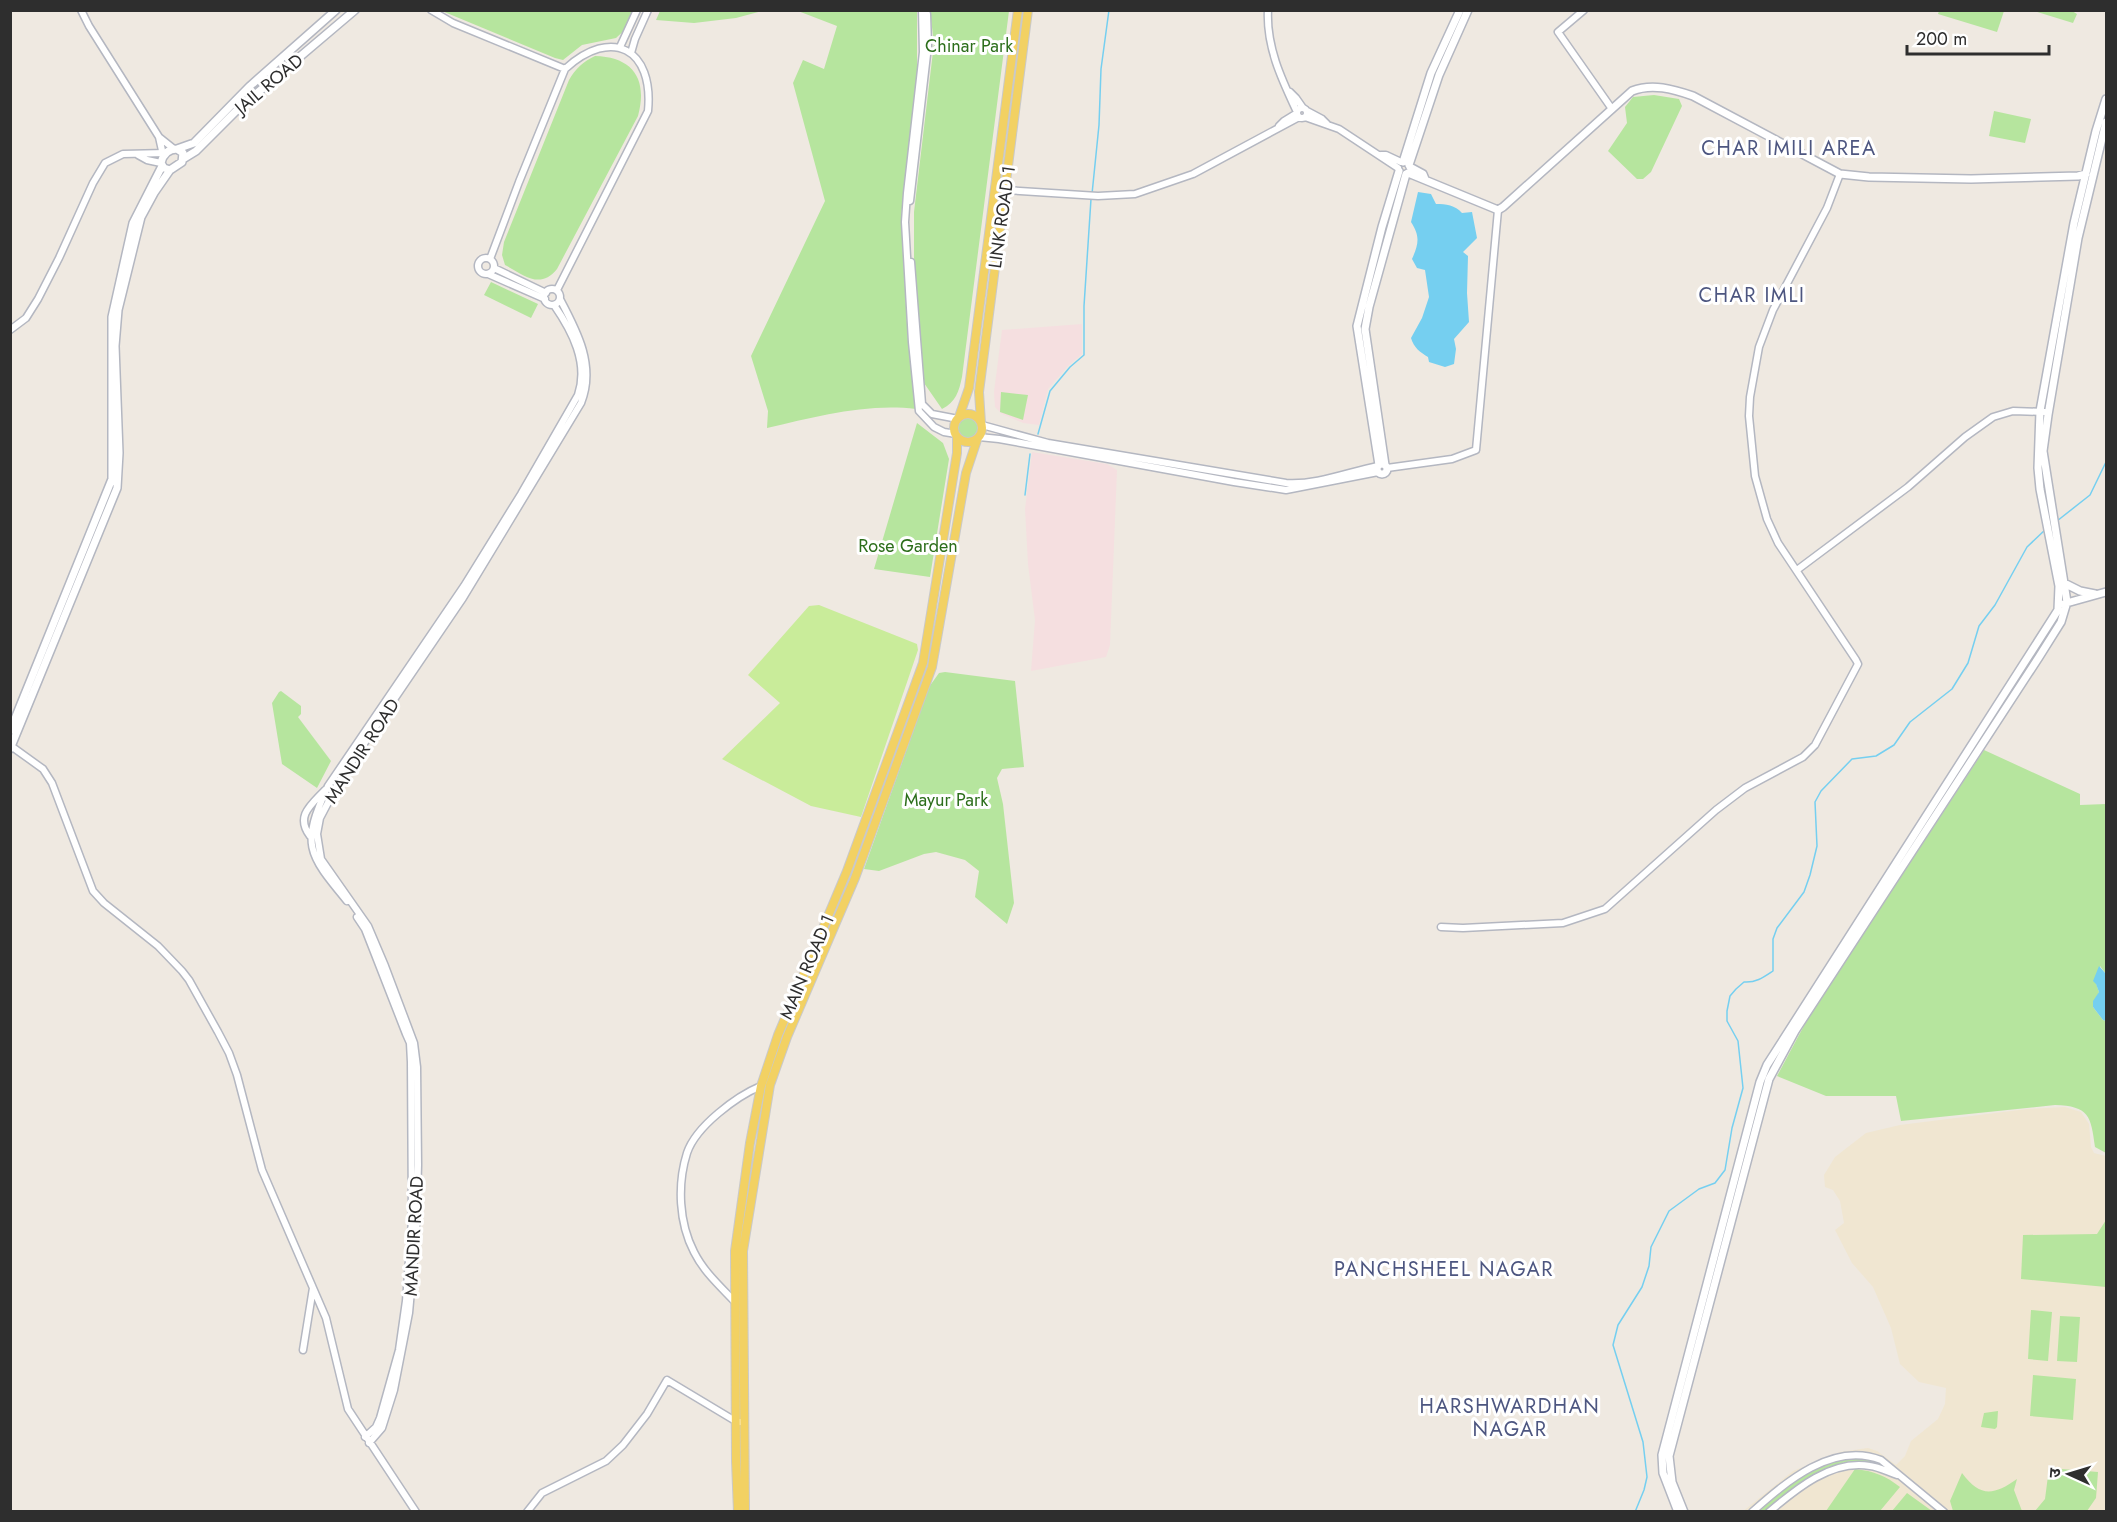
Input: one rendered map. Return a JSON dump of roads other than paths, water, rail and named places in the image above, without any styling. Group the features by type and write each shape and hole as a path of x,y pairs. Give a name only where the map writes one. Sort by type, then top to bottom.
{"main road":[{"name":"JAIL ROAD","path":"163,158 176,149 194,143 250,86 336,10"},
{"name":"JAIL ROAD","path":"11,748 117,488 119,453 116,346 118,310 141,217 170,170 196,151 237,110 355,10"},
{"name":"LINK ROAD 1","path":"956,436 954,426 969,388 1018,10"},
{"name":"LINK ROAD 1","path":"978,439 982,430 979,392 1028,10"},
{"path":"1416,135 1431,73 1460,10"},
{"path":"1381,467 1365,329 1369,307 1404,168 1439,75 1468,10"},
{"path":"1404,168 1421,179 1425,178 1498,210 1632,91 1654,87 1693,96 1840,174 1869,177 1971,179 2086,177"},
{"path":"2063,604 2047,506 2043,457 2044,412 2079,238 2086,177 2106,99"},
{"path":"2086,177 2106,122"},
{"path":"176,149 183,153 183,159"},
{"path":"163,158 170,170"},
{"path":"10,731 112,479 110,336 112,317 133,223 163,158"},
{"path":"959,418 970,414 975,416 981,424"},
{"path":"956,436 965,443 978,439"},
{"name":"MAIN ROAD 1","path":"745,1512 735,1302 735,1251 761,1086 778,1035 840,888 923,663 957,453 956,436"},
{"name":"MAIN ROAD 1","path":"738,1512 736,1461 741,1422 743,1251 770,1085 787,1037 848,895 932,667 966,473 978,439"},
{"path":"1678,1512 1663,1473 1662,1455 1760,1082 1772,1056 1851,940 2063,604 2064,583 2052,534"},
{"path":"2064,583 2080,591 2103,593"},
{"path":"2063,604 2103,593"},
{"path":"840,888 848,895"},
{"path":"1684,1512 1672,1482 1669,1456 1768,1079 1810,1003"}],"street":[{"path":"81,10 159,137 163,158"},
{"path":"431,10 453,23 565,69"},
{"path":"620,47 637,10"},
{"path":"631,53 648,10"},
{"path":"924,10 928,45 909,214 919,374 922,401 927,411 936,416 959,418"},
{"path":"924,10 923,52 905,222 916,401 921,414 934,427 956,436"},
{"path":"1269,10 1270,40 1278,71 1301,113"},
{"path":"1584,10 1558,34 1612,109"},
{"path":"490,259 565,69 579,56 594,49 620,47 631,53 642,66 647,79 650,93 648,111 557,291 560,299 554,305 548,304 545,296 494,268"},
{"path":"1005,190 1084,196 1135,194 1193,174 1301,113 1322,118 1327,125 1339,129 1404,168"},
{"path":"159,137 176,149"},
{"path":"10,330 26,318 38,299 93,183 105,163 123,154 138,155 147,152 163,158"},
{"path":"138,155 147,160 163,158"},
{"path":"1441,927 1563,923 1605,909 1716,810 1745,788 1803,757 1815,745 1858,664 1779,543 1761,501 1751,444 1750,397 1759,347 1773,310 1818,226 1840,174"},
{"path":"981,424 1048,443 1286,483 1381,467 1452,459 1476,450 1498,210"},
{"path":"494,268 494,263 490,259 482,258 478,265 482,272 545,296"},
{"path":"488,274 494,268"},
{"path":"545,296 551,289 557,291"},
{"name":"MANDIR ROAD","path":"367,1440 382,1428 394,1390 410,1313 418,1165 416,1057 414,1043 401,1006 368,926 321,859 317,834 320,818 342,776 429,650 584,394 586,369 584,354 577,332 560,299"},
{"name":"MANDIR ROAD","path":"367,1440 380,1418 399,1350 406,1301 412,1220 411,1053 406,1034 364,929 317,860 311,837 313,821 328,786 501,532 580,391 581,367 575,340 554,305"},
{"path":"1797,570 1908,487 1965,437 1993,417 2013,411 2044,412"},
{"path":"978,439 999,439 1286,490 1381,467"},
{"path":"11,748 43,769 52,783 93,891 104,903 158,946 182,971 218,1032 237,1075 262,1170 326,1318 348,1409 416,1512"},
{"path":"735,1302 706,1273 694,1254 685,1227 681,1188 688,1151 695,1140 715,1116 729,1104 761,1086"},
{"path":"303,1350 313,1288"},
{"path":"527,1512 542,1493 606,1461 631,1436 667,1380 741,1422"},
{"path":"1752,1512 1781,1487 1816,1465 1854,1454 1869,1455 1881,1460 1944,1512"},
{"path":"1769,1512 1791,1493 1824,1473 1839,1468 1857,1464 1871,1466 1900,1476"}],"water":[{"path":"1418,192 1431,194 1436,204 1456,208 1462,213 1472,212 1477,238 1463,252 1468,256 1469,322 1454,339 1456,349 1454,364 1445,367 1429,362 1428,357 1418,349 1411,338 1422,318 1429,297 1425,270 1417,268 1412,259 1418,240 1411,222"},
{"path":"2099,966 2106,974 2106,1021 2093,1007 2093,1001 2099,992 2093,981"}],"waterway":[{"path":"1092,194 1099,125 1101,69 1109,10"},
{"path":"1038,434 1050,391 1070,367 1084,355 1084,306 1091,199"},
{"path":"1025,495 1030,454"},
{"path":"2057,521 2090,495 2106,462"},
{"path":"1635,1512 1647,1477 1643,1442 1613,1345 1618,1325 1642,1287 1649,1266 1651,1247 1669,1211 1699,1189 1715,1183 1725,1170 1732,1128 1743,1088 1738,1041 1727,1021 1730,996 1744,982 1756,981 1773,971 1773,939 1777,928 1804,892 1810,875 1817,846 1815,802 1821,791 1852,759 1876,756 1894,745 1910,722 1952,689 1968,663 1979,626 1995,605 2027,547 2046,529"}],"district":[{"name":"CHAR IMILI AREA","path":"1789,148"},
{"name":"CHAR IMLI","path":"1752,295"},
{"name":"PANCHSHEEL NAGAR","path":"1444,1269"},
{"name":"HARSHWARDHAN NAGAR","path":"1510,1418"}],"park label":[{"name":"Chinar Park","path":"969,46"},
{"name":"Rose Garden","path":"908,546"},
{"name":"Mayur Park","path":"946,800"}]}
